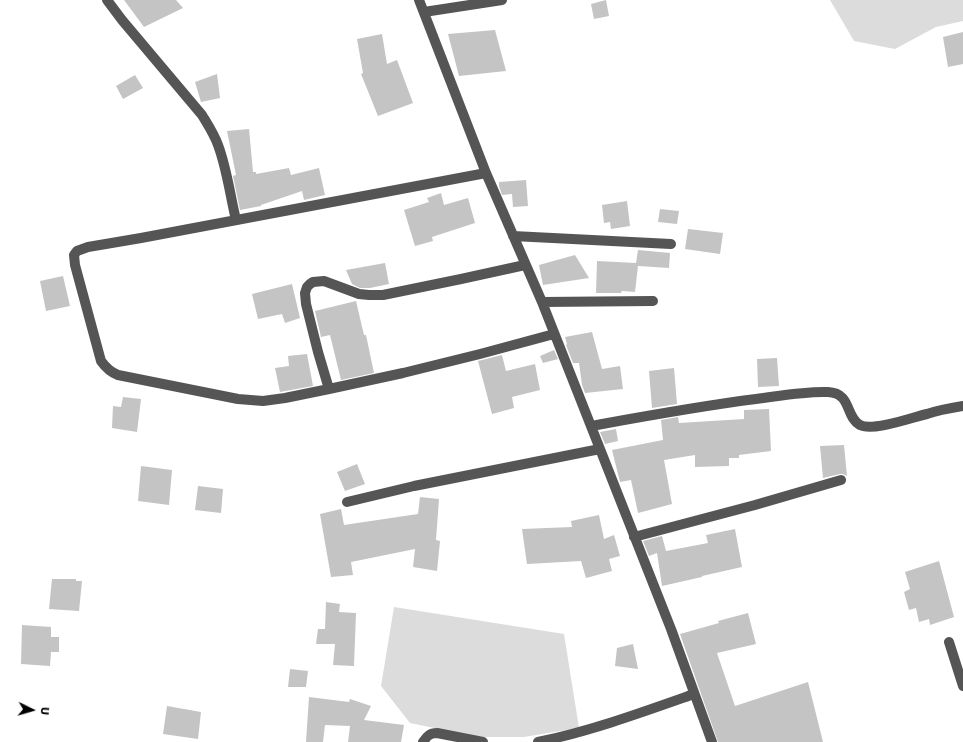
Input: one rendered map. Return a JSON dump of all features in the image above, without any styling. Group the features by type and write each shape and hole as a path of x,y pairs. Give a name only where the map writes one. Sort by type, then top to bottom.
{"street":[{"path":"107,0 202,115 211,130 218,144 223,161 236,220"},
{"path":"419,0 486,173 542,302 600,448 671,629 712,742"},
{"path":"424,12 502,0"},
{"path":"486,173 88,247 77,251 75,253 75,265 101,361 107,369 118,375 238,399 263,401 329,389 418,369 554,334"},
{"path":"513,236 671,244"},
{"path":"329,389 306,304 305,293 307,286 313,282 324,281 359,294 369,296 383,295 525,264"},
{"path":"542,302 653,301"},
{"path":"591,426 723,403 808,392 834,393 840,396 845,400 854,420 861,426 885,425 949,408 963,406"},
{"path":"347,502 414,486 600,448"},
{"path":"634,537 755,505 841,480"},
{"path":"949,642 963,686"},
{"path":"538,742 617,721 694,694"},
{"path":"423,742 430,734 437,733 483,742"}],"shaded area":[{"path":"830,0 963,0 963,21 936,27 895,49 854,41"},
{"path":"394,607 564,634 579,728 524,737 478,737 410,723 381,686"}],"building":[{"path":"124,0 176,0 183,8 144,27"},
{"path":"606,0 609,16 594,19 591,4"},
{"path":"495,30 506,71 459,76 448,34"},
{"path":"963,32 963,64 948,67 943,37"},
{"path":"382,34 387,64 397,60 413,103 378,116 361,74 363,73 357,39"},
{"path":"217,74 220,98 201,102 195,82"},
{"path":"135,75 143,88 123,99 116,86"},
{"path":"249,129 253,172 256,172 256,174 289,168 291,175 319,168 325,195 304,200 302,191 261,206 240,210 233,176 236,175 227,131"},
{"path":"526,180 528,206 513,207 512,194 502,195 499,182"},
{"path":"441,193 444,205 468,198 475,223 432,237 433,241 415,246 404,210 429,202 427,198"},
{"path":"627,201 630,226 611,229 610,222 604,223 602,205"},
{"path":"660,209 679,211 677,224 658,222"},
{"path":"688,229 723,233 720,254 685,249"},
{"path":"638,250 670,253 669,268 638,266 635,292 622,291 621,293 596,293 597,261 636,263"},
{"path":"575,255 589,278 543,285 539,265"},
{"path":"385,263 389,284 370,288 360,288 352,284 346,270"},
{"path":"63,276 70,306 46,311 40,281"},
{"path":"292,284 300,318 285,323 282,314 258,319 252,294"},
{"path":"356,301 364,335 366,335 374,373 341,380 330,335 321,337 315,311"},
{"path":"592,332 602,369 620,366 623,389 585,393 582,385 579,363 573,363 566,345 565,337"},
{"path":"554,350 558,359 543,363 540,356"},
{"path":"307,354 313,386 280,392 275,368 289,366 288,356"},
{"path":"502,355 506,371 535,364 540,390 512,397 514,408 492,414 478,361"},
{"path":"777,358 779,386 758,387 757,359"},
{"path":"674,368 677,404 652,408 649,371"},
{"path":"123,397 141,399 137,432 112,428 113,406 121,407"},
{"path":"769,409 771,451 739,455 739,458 729,458 729,466 695,467 695,455 664,460 672,504 638,513 631,480 620,482 612,450 663,440 661,420 678,417 679,423 744,419 744,410"},
{"path":"616,429 618,441 605,444 600,432"},
{"path":"844,445 847,476 840,474 823,478 820,446"},
{"path":"357,464 365,484 345,491 337,472"},
{"path":"141,466 172,470 169,505 138,501"},
{"path":"198,486 223,489 221,513 195,510"},
{"path":"420,497 439,499 436,540 440,541 437,571 413,567 415,549 351,562 353,575 331,577 320,514 341,509 344,525 418,514"},
{"path":"599,515 604,539 614,535 620,556 609,559 612,571 586,578 581,561 527,564 522,529 572,527 571,521"},
{"path":"735,529 742,567 662,586 657,553 649,556 643,541 662,536 666,551 708,543 706,535"},
{"path":"939,561 954,617 930,625 929,619 919,622 916,608 909,610 904,592 910,589 905,572"},
{"path":"52,579 76,579 76,581 82,581 79,611 49,609"},
{"path":"326,602 340,604 339,612 356,613 354,666 333,665 335,644 316,644 318,629 325,629"},
{"path":"748,613 756,644 717,653 735,706 808,682 823,742 718,742 680,634 719,623 718,621"},
{"path":"22,625 51,627 51,637 59,637 59,652 51,652 50,666 21,664"},
{"path":"633,644 638,669 615,666 617,648"},
{"path":"290,669 308,671 306,687 288,687"},
{"path":"309,697 349,702 350,699 371,706 364,720 404,725 401,742 348,742 350,726 325,725 323,742 306,742"},
{"path":"167,706 201,712 198,739 163,734"}]}
